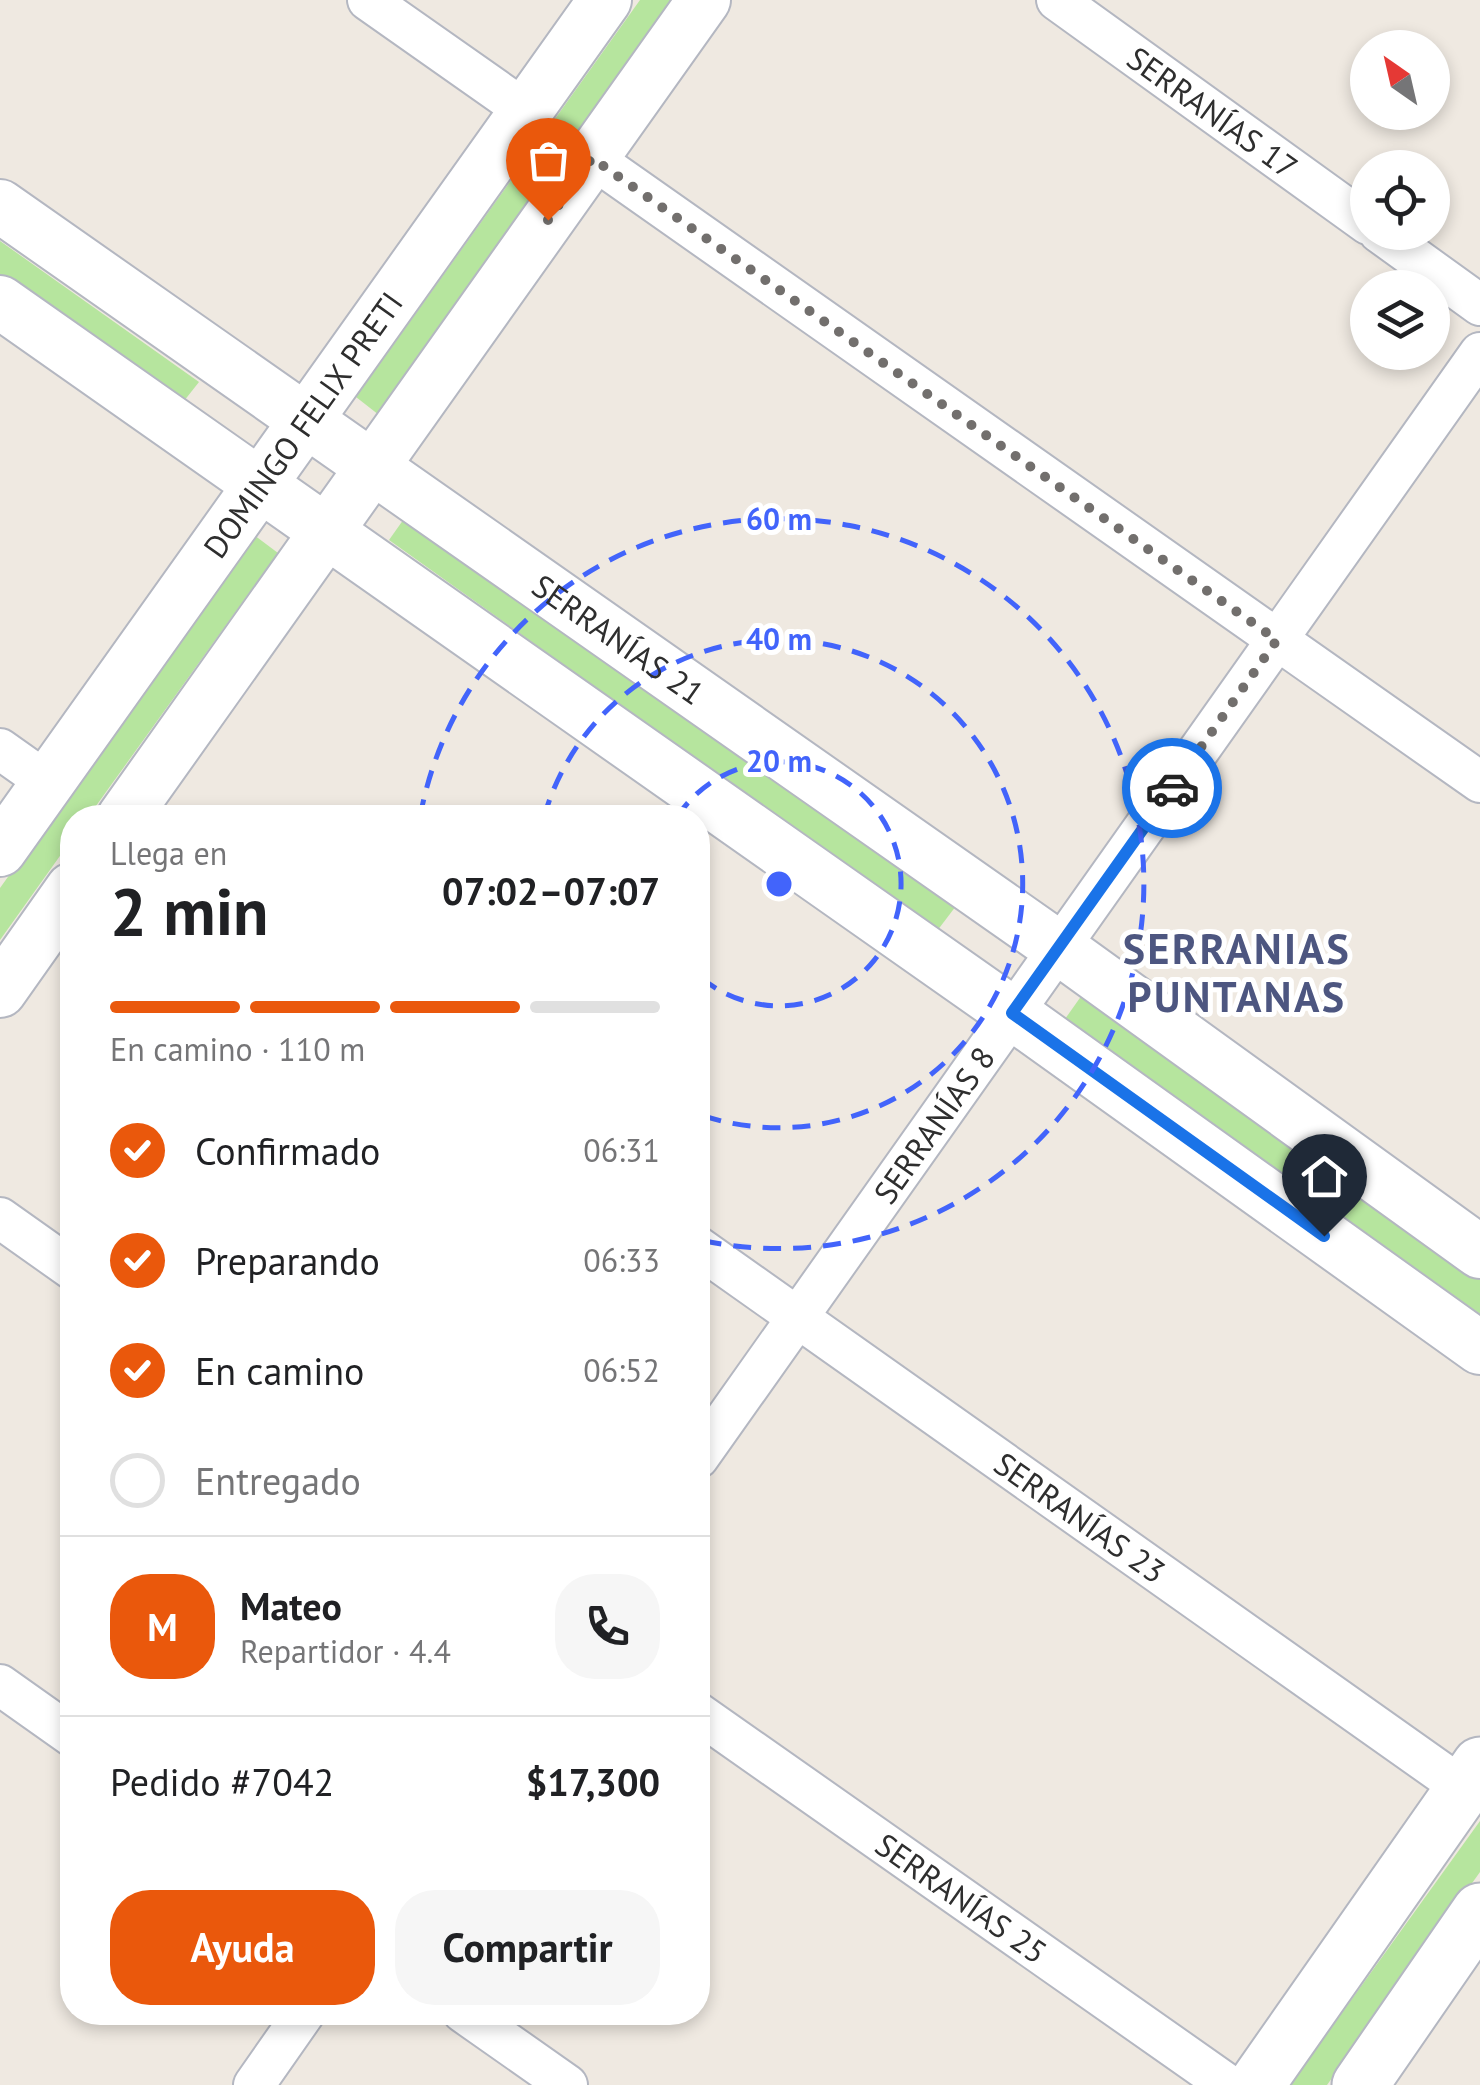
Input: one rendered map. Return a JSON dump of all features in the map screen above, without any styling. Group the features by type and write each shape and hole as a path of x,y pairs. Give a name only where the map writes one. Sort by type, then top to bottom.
{"main road":[{"path":"1256,2085 1472,1776"},
{"path":"1360,2085 1480,1911"}],"street":[{"path":"368,0 526,112"},
{"name":"DOMINGO FELIX PRETI","path":"0,850 606,0"},
{"path":"132,805 704,0"},
{"name":"SERRANÍAS 17","path":"1057,0 1350,211"},
{"path":"592,158 1480,782"},
{"name":"SERRANÍAS 21","path":"0,206 1058,948 1480,1252"},
{"path":"1404,250 1480,306"},
{"path":"0,302 1012,1013 1480,1348"},
{"name":"SERRANÍAS 8","path":"710,1441 1480,353"},
{"path":"0,749 48,783"},
{"path":"0,991 60,905"},
{"path":"0,1218 60,1260"},
{"name":"SERRANÍAS 23","path":"710,1256 1472,1776"},
{"path":"0,1685 60,1728"},
{"name":"SERRANÍAS 25","path":"710,1722 1228,2085"},
{"path":"254,2085 296,2025"},
{"path":"482,2025 567,2085"}],"green space":[{"path":"640,0 677,0 379,415 356,397"},
{"path":"0,241 199,382 180,406 0,278"},
{"path":"406,516 956,906 937,931 389,540"},
{"path":"254,535 278,553 97,805 60,805 60,856 0,940 0,888"},
{"path":"1082,995 1480,1277 1480,1314 1065,1019"},
{"path":"1480,1821 1480,1872 1327,2085 1290,2085"}],"way so far":[{"path":"548,220 592,158 1277,640 1172,788"}],"district":[{"name":"SERRANIAS PUNTANAS","path":"1237,972"}],"route":[{"path":"1172,788 1012,1013 1324,1236"}]}
